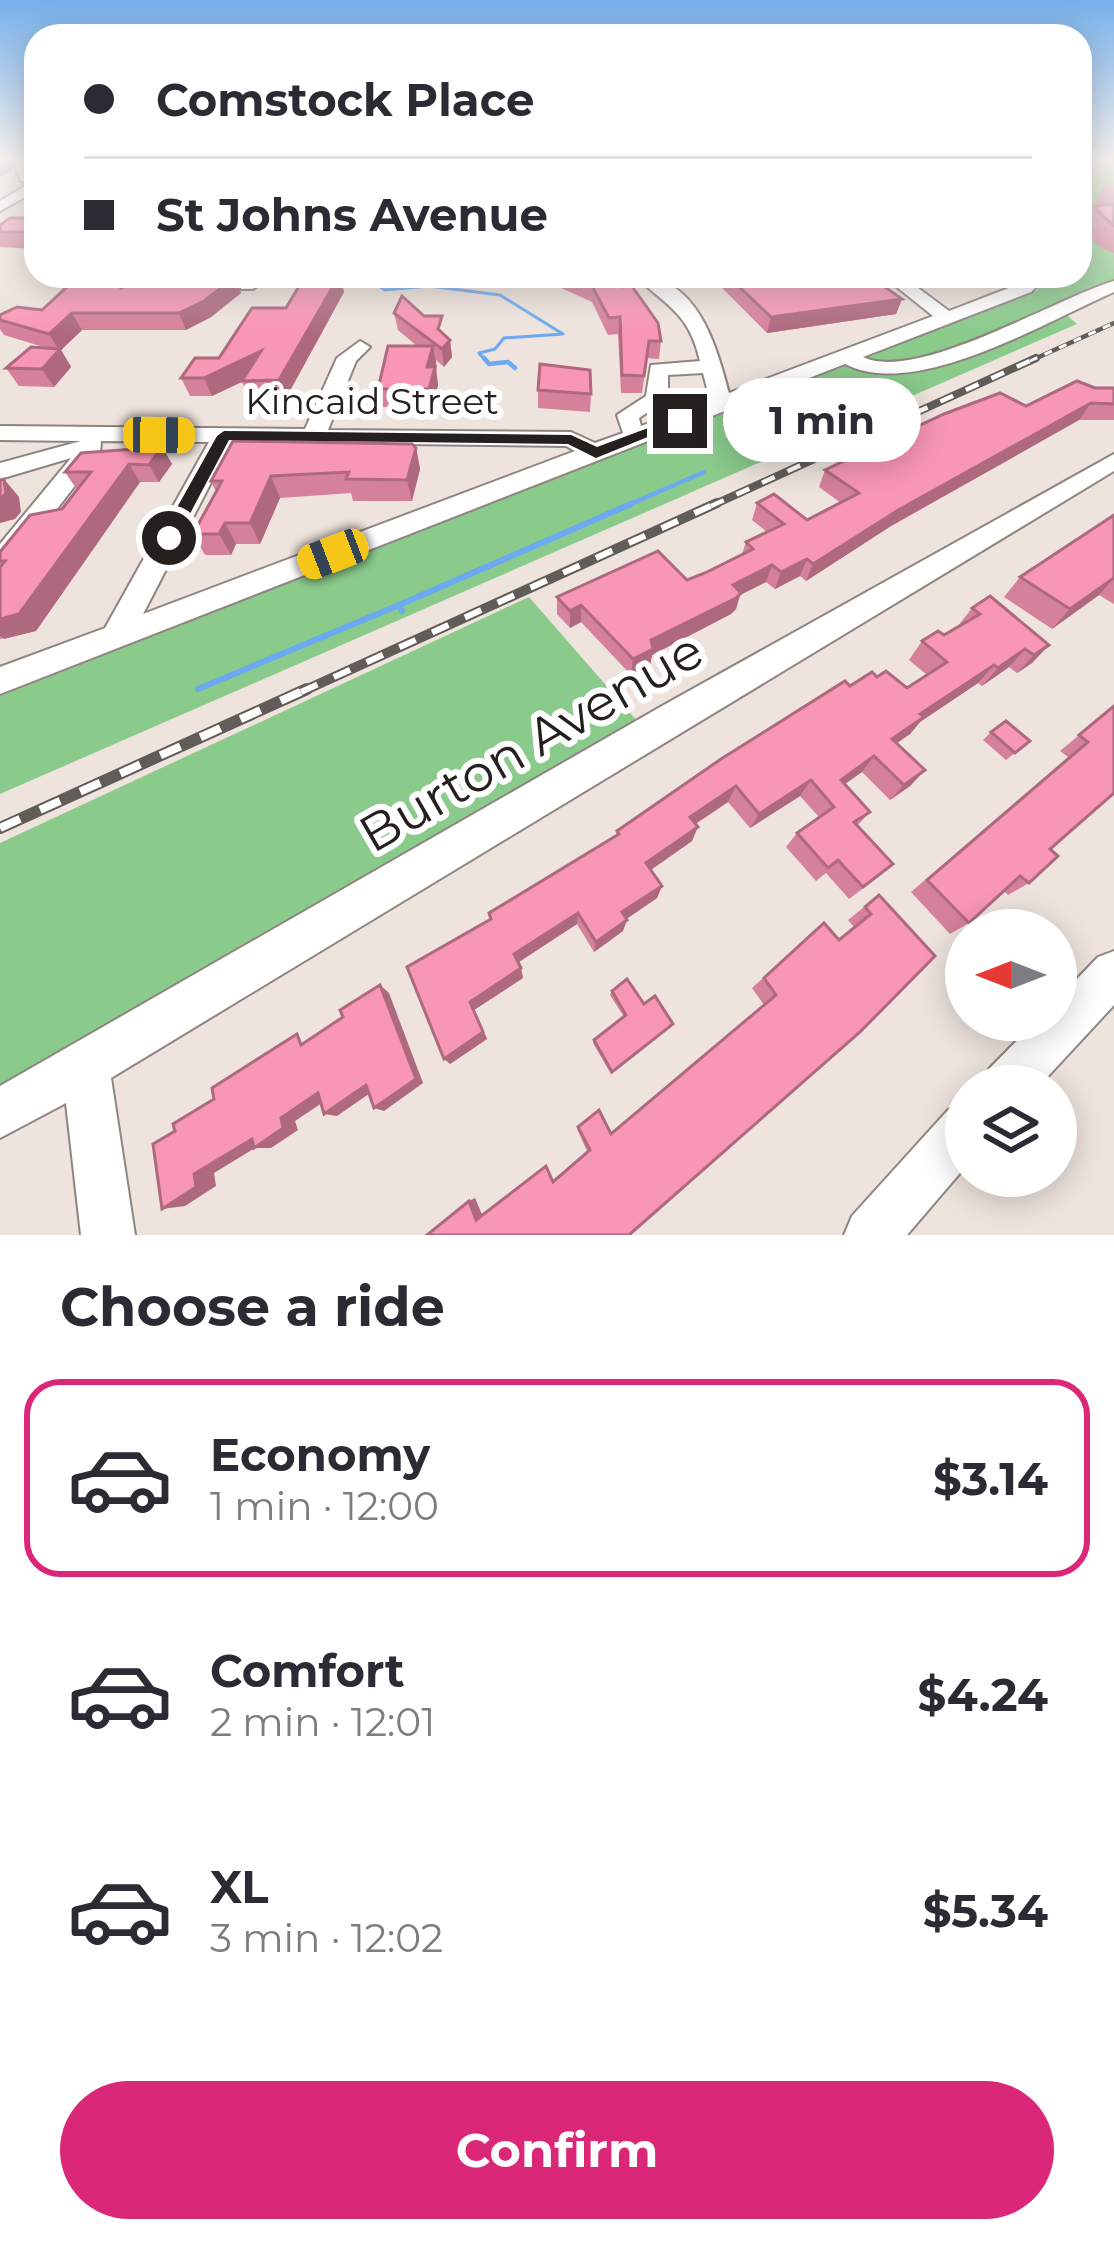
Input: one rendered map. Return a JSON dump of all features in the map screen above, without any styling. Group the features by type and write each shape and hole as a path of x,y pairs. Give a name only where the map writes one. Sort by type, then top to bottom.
{"street":[{"path":"847,357 870,369 887,371 1114,286"},
{"path":"659,288 686,308 702,329 722,405"},
{"path":"907,288 947,318"},
{"path":"0,681 1016,288"},
{"path":"1002,297 1048,314"},
{"path":"314,435 346,358 360,347"},
{"path":"638,437 628,424 628,415 657,399 660,368 713,366"},
{"name":"Kincaid Street","path":"0,434 571,439 596,453"},
{"path":"0,471 126,435"},
{"path":"114,639 224,436"},
{"path":"0,563 96,443"},
{"name":"Burton Avenue","path":"0,1113 1114,461"},
{"path":"1026,1065 1114,974"},
{"path":"86,1066 108,1235"},
{"path":"871,1235 945,1152"}],"green space":[{"path":"1092,217 1114,217 1114,283 1057,306 1077,324 0,794 0,691 1038,290 1092,288"},
{"path":"529,597 638,722 0,1088 0,843"}],"building":[{"path":"10,218 24,218 24,232 0,232 0,225"},
{"path":"66,288 221,288 179,313 72,313 49,334 0,320 0,315 17,307 42,310"},
{"path":"298,288 332,288 279,380 242,381 261,351 204,378 181,378 195,358 219,358 252,308 286,308"},
{"path":"593,288 633,288 658,323 661,341 649,341 644,376 622,375 620,317 609,318"},
{"path":"741,288 886,288 902,299 771,317"},
{"path":"402,296 424,316 442,316 438,329 450,340 442,349 394,313"},
{"path":"388,346 433,346 427,367 435,367 429,389 378,389"},
{"path":"31,347 60,349 42,369 6,368"},
{"path":"540,364 590,370 591,394 538,390"},
{"path":"1077,381 1114,388 1114,404 1091,403 900,509 813,564 807,559 781,572 772,565 733,585 741,593 736,598 651,640 653,649 633,659 581,605 570,611 557,597 658,551 687,580 705,573 753,549 746,542 784,524 757,503 774,494 807,520 859,493 825,470 1000,393 1026,406"},
{"path":"233,441 412,444 416,448 407,480 346,479 349,472 271,476 250,523 225,523 219,534 193,534 222,481 211,481"},
{"path":"162,447 149,465 129,464 19,614 0,619 0,567 5,561 0,561 0,552 30,515 62,509 91,472 65,472 81,453"},
{"path":"1114,515 1114,578 1070,609 1020,577"},
{"path":"990,596 1049,645 1034,655 1025,649 998,668 994,665 920,714 924,717 892,739 925,770 904,785 874,756 841,780 870,812 854,822 893,864 863,887 838,860 828,868 797,833 834,807 811,780 759,814 736,786 690,817 698,827 646,863 662,886 622,912 627,920 596,942 578,913 514,954 521,968 470,1002 483,1032 444,1059 407,967 491,919 489,913 619,834 617,831 721,759 845,681 850,686 872,672 877,677 886,671 907,688 947,662 922,641 938,631 944,635 980,614 972,608"},
{"path":"1114,706 1114,793 1050,849 1058,856 1029,883 1020,876 984,909 955,909 927,880 1088,742 1079,735"},
{"path":"1006,721 1030,741 1015,753 991,732"},
{"path":"879,895 935,956 860,1032 629,1235 427,1235 469,1201 476,1220 546,1166 553,1182 590,1150 578,1127 599,1110 611,1134 776,995 764,978 824,923 839,940 871,914 865,907"},
{"path":"627,979 644,1004 655,996 673,1024 612,1072 594,1040 626,1015 612,991"},
{"path":"380,985 416,1079 374,1108 366,1085 324,1114 318,1093 281,1118 283,1128 254,1148 252,1139 194,1174 196,1187 162,1209 153,1144 175,1131 173,1124 214,1099 212,1088 297,1034 301,1045 343,1017 340,1010"}],"waterway":[{"path":"382,288 407,288"},
{"path":"445,288 500,295 563,334 504,338 495,349 479,353 486,361"},
{"path":"484,358 489,364 508,362 515,368"},
{"path":"626,506 704,472"},
{"path":"399,605 633,503"},
{"path":"198,689 399,605"},
{"path":"399,605 402,611"}],"railway":[{"path":"1030,361 1114,323"},
{"path":"711,506 1036,358"},
{"path":"301,692 717,503"},
{"path":"0,828 307,689"}],"route":[{"path":"169,538 224,436 571,439 596,453 680,421"}]}
